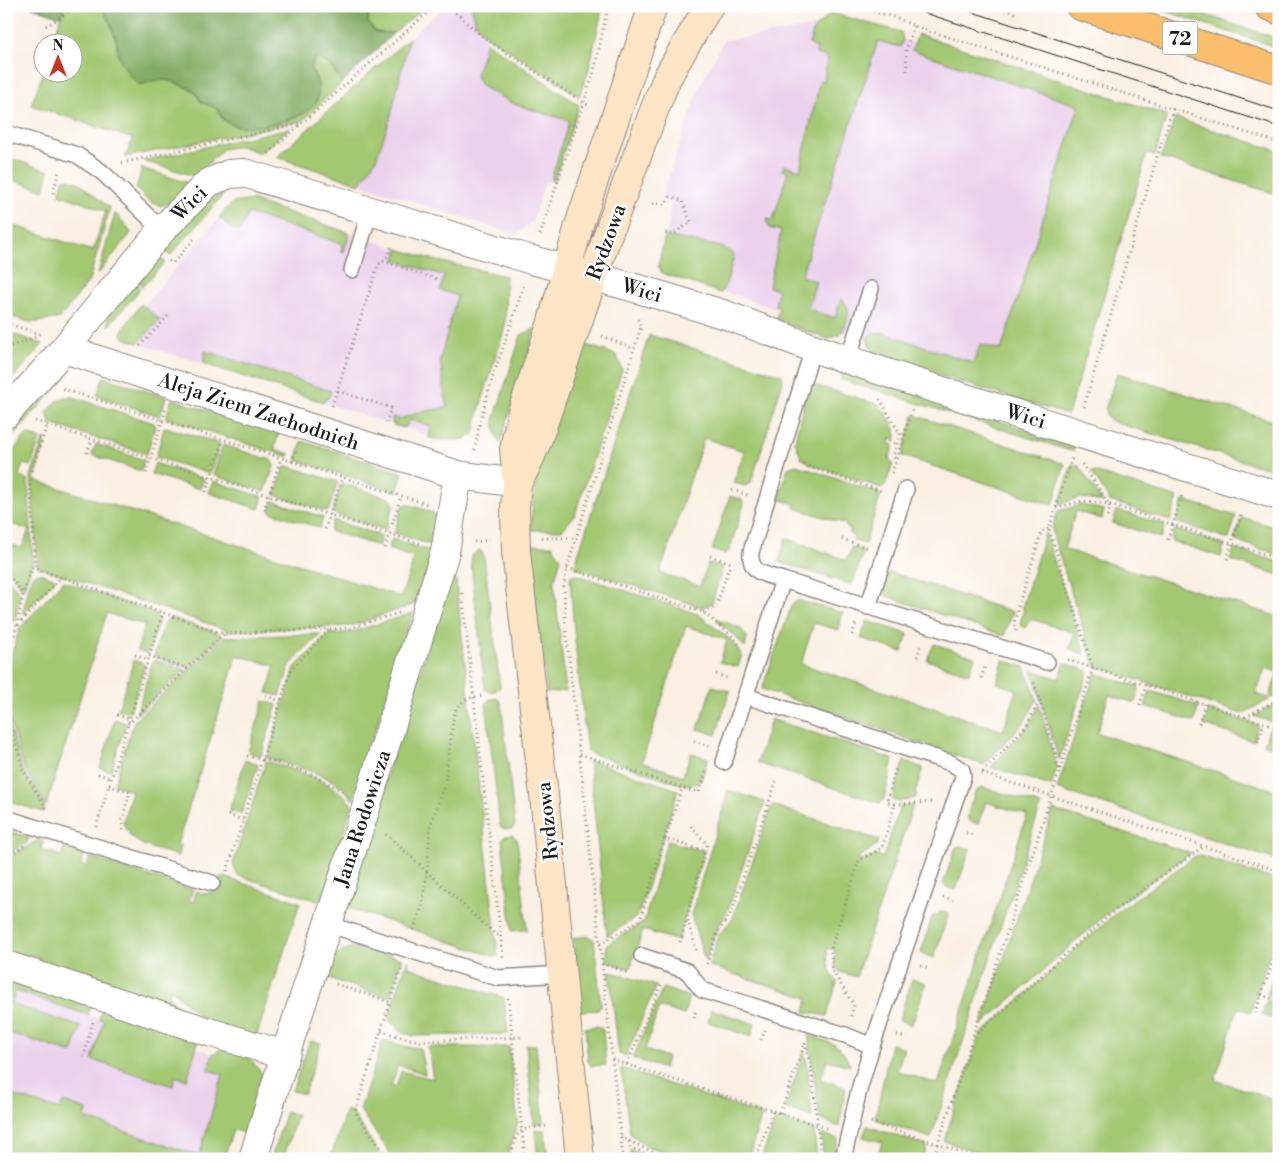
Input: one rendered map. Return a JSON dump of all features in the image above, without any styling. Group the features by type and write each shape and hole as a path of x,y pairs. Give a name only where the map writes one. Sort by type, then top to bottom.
{"main road":[{"name":"72","path":"1080,6 1279,70"},
{"path":"1269,6 1279,10"}],"street":[{"name":"Rydzowa","path":"580,1159 544,795 516,552 515,506 517,483 514,449 520,415 551,325 584,209 653,6"},
{"name":"Rydzowa","path":"517,483 538,439 654,108 676,63 709,6"},
{"name":"Wici","path":"6,414 53,342 208,183 233,174 244,173 726,316 813,348 911,380 1279,496"},
{"name":"Aleja Ziem Zachodnich","path":"53,342 174,384 466,466 517,483"},
{"name":"Jana Rodowicza","path":"253,1159 285,1054 364,814 445,552 452,512 466,466"},
{"path":"6,965 212,1033 285,1054"}],"lane":[{"path":"6,133 77,155 102,172 162,230"},
{"path":"352,270 370,211"},
{"path":"848,359 871,289"},
{"path":"813,348 751,552 750,558 753,568 757,572 1047,662"},
{"path":"868,607 906,489"},
{"path":"724,762 783,580"},
{"path":"746,696 951,763 962,770 963,777 872,1046 859,1090 844,1159"},
{"path":"6,818 91,845 216,878"},
{"path":"327,924 490,976 506,978 562,974"},
{"path":"642,956 687,971 702,990 845,1035 872,1046"}],"path":[{"path":"46,26 61,17 73,6"},
{"path":"251,175 268,154 435,6"},
{"path":"448,6 483,37 584,103 597,108"},
{"path":"538,242 594,72 608,6"},
{"path":"854,6 897,18 914,26 1279,143"},
{"path":"995,6 1015,12"},
{"path":"907,71 906,50 914,26"},
{"path":"933,1159 1093,668 1049,529 1078,444 1076,432 1156,160 1173,109"},
{"path":"53,193 60,168"},
{"path":"653,204 665,204 670,196 682,200 691,222 673,234 665,233"},
{"path":"330,414 378,265 388,256 393,242"},
{"path":"383,261 440,280"},
{"path":"466,466 526,278"},
{"path":"623,1159 566,620 564,585 567,568 640,327 635,309"},
{"path":"136,350 168,316"},
{"path":"6,324 53,342"},
{"path":"596,334 634,349"},
{"path":"6,348 53,342"},
{"path":"146,472 174,384"},
{"path":"63,389 452,512"},
{"path":"338,391 391,408 383,431"},
{"path":"879,398 900,434 893,456 896,461 913,409"},
{"path":"33,420 445,552 474,542 492,540"},
{"path":"35,568 30,476 47,425"},
{"path":"87,454 92,439"},
{"path":"884,439 897,444"},
{"path":"206,492 223,440"},
{"path":"781,457 886,492"},
{"path":"264,510 281,458"},
{"path":"1082,464 1109,504 1110,509 1106,520"},
{"path":"325,529 342,478"},
{"path":"732,490 751,496"},
{"path":"1168,540 1182,495"},
{"path":"385,548 401,496"},
{"path":"1056,509 1082,501 1109,504 1279,558"},
{"path":"1227,559 1241,513"},
{"path":"540,538 576,538"},
{"path":"842,539 868,548"},
{"path":"710,556 730,563"},
{"path":"6,659 17,626 23,594 32,568 35,568"},
{"path":"35,568 224,634 350,628 428,604"},
{"path":"567,568 703,612 733,638 745,652"},
{"path":"6,571 23,594"},
{"path":"17,626 61,577"},
{"path":"462,592 525,1159"},
{"path":"91,845 163,612"},
{"path":"216,878 226,874 291,669 330,629"},
{"path":"6,630 14,633"},
{"path":"128,725 224,634"},
{"path":"135,655 188,669"},
{"path":"981,678 988,658"},
{"path":"1047,662 1067,660 1279,728"},
{"path":"716,674 737,682"},
{"path":"1140,705 1146,685"},
{"path":"266,696 281,701"},
{"path":"389,1159 355,1112 422,906 428,873 430,826 443,793 454,713 462,701 474,696 482,696"},
{"path":"1245,717 1279,699"},
{"path":"1040,700 1060,772"},
{"path":"1199,724 1205,704"},
{"path":"6,711 23,768 64,837"},
{"path":"117,715 130,719"},
{"path":"1258,742 1264,723"},
{"path":"694,741 714,748"},
{"path":"580,754 682,788 700,792 708,766"},
{"path":"247,756 262,760"},
{"path":"845,1035 854,1006 832,971 831,949 858,860 882,848 895,804 887,802 898,759"},
{"path":"962,770 982,773 1279,871"},
{"path":"978,779 982,773"},
{"path":"98,774 111,778"},
{"path":"694,1018 702,990 704,974 717,934 731,914 777,778"},
{"path":"109,786 130,792 122,820 123,834 128,839"},
{"path":"600,944 640,920 682,788"},
{"path":"228,815 243,820"},
{"path":"680,942 707,844 691,826"},
{"path":"665,839 705,850"},
{"path":"973,1037 1115,910 1204,846"},
{"path":"687,918 704,974"},
{"path":"1255,1013 1279,944"},
{"path":"602,963 627,972"},
{"path":"1272,964 1279,966"},
{"path":"311,976 390,1002"},
{"path":"627,1064 662,984"},
{"path":"1261,995 1279,1001"},
{"path":"84,1057 95,1017"},
{"path":"381,1031 419,1041 521,1037"},
{"path":"780,1113 805,1042 811,1067 821,1159"},
{"path":"612,1060 818,1126 849,1134"},
{"path":"755,1159 773,1111"},
{"path":"871,1113 869,1122 979,1158"},
{"path":"510,1159 516,1135 522,1130 548,1126"},
{"path":"621,1136 672,1159"},
{"path":"629,1141 630,1146 658,1159 664,1156"}],"shaded area":[{"path":"445,6 476,6 486,42 569,121 554,181 544,183 533,220 517,235 360,184 409,38"},
{"path":"836,18 1093,101 1002,386 778,309 662,273 671,203 661,199 700,85 724,40 772,34 818,25"},
{"path":"251,200 398,249 490,277 448,440 378,420 138,343 121,332 232,203"},
{"path":"6,988 206,1051 228,1061 209,1159 6,1159"}],"green space":[{"path":"29,6 64,6 61,17"},
{"path":"64,6 101,6 113,30 118,56 155,80 169,80 194,91 201,102 216,108 223,120 235,126 266,125 290,120 317,102 318,84 310,68 317,57 331,66 342,83 302,121 125,157 133,139 31,105 40,82 82,82 82,32 56,32"},
{"path":"101,6 324,6 338,11 340,6 424,6 400,12 376,7 368,13 368,22 375,32 394,33 342,83 331,66 316,57 310,68 315,75 318,96 312,107 304,113 279,122 265,125 241,126 226,122 217,109 203,103 195,92 187,87 162,80 139,85 130,76 118,56 117,43 112,26"},
{"path":"376,6 395,12 409,12 426,6 394,33 376,32 368,22 368,13"},
{"path":"471,6 603,6 588,73 579,96 484,34 476,23"},
{"path":"1149,6 1178,6 1279,39 1279,48"},
{"path":"831,13 901,32 903,40 900,47 878,41 801,276 816,281 808,309 835,318 841,299 847,307 847,321 840,335 828,339 776,320 779,306 775,306 778,290 769,287 781,231 769,228 766,222 767,219 773,220 788,172 782,170 784,165 800,170 820,80 824,81 827,57 816,54 817,48 809,44 814,29"},
{"path":"918,34 1167,115 1155,156 1147,154 1068,415 873,355 867,338 873,333 881,332 974,363 980,344 1001,350 1079,106 912,50"},
{"path":"409,38 390,119 376,159 360,184 277,157"},
{"path":"486,42 579,105 554,181 551,180 569,121 514,104 481,86 476,75"},
{"path":"1175,118 1279,151 1279,195 1161,158"},
{"path":"290,128 260,153 240,146 223,149 195,176 143,161"},
{"path":"6,157 49,171 44,190 6,178"},
{"path":"142,168 191,184 170,202 158,205 152,203 136,189"},
{"path":"64,178 78,182 110,208 89,281 60,318 32,323 6,315 6,223 93,251 106,211 59,194"},
{"path":"224,194 170,256 163,249 206,202"},
{"path":"251,200 347,232 348,239 344,252 341,251 342,244 248,213 240,231 233,230 219,217 232,203"},
{"path":"115,213 131,233 98,274"},
{"path":"665,236 722,247 733,253 734,256 727,281 721,293 662,273 658,266"},
{"path":"398,249 438,261 506,276 505,327 478,414 474,434 469,437 453,441 429,438 431,426 410,420 405,428 393,425 392,417 399,419 447,407 440,360 457,296 440,290 444,276 395,260"},
{"path":"157,256 165,262 142,287 138,278"},
{"path":"136,280 138,292 108,326 109,313"},
{"path":"141,304 160,320 138,343 124,338 121,332"},
{"path":"536,328 500,444 494,420 521,335"},
{"path":"6,332 43,344 6,386"},
{"path":"649,335 782,375 783,381 751,483 745,486 734,483 744,451 704,438 660,573 700,586 708,563 720,566 722,570 712,603 702,607 574,567"},
{"path":"580,343 617,355 622,370 575,515 562,530 531,530 533,498 540,461"},
{"path":"205,351 331,391 328,398 323,402 204,364"},
{"path":"843,372 1075,445 1073,451 1068,450 840,379"},
{"path":"1117,373 1279,423 1279,472 1116,423 1106,417 1106,407"},
{"path":"66,377 6,444 6,426 47,384"},
{"path":"103,377 166,397 160,416 97,396"},
{"path":"808,383 880,405 892,422 896,436 895,441 890,439 888,443 894,445 889,459 893,463 885,486 881,488 810,464 801,457 795,441"},
{"path":"65,397 73,397 154,423 155,426 147,454 51,424 47,413 57,401"},
{"path":"172,399 279,433 274,449 290,454 289,457 166,418"},
{"path":"914,415 1065,464 1053,505 902,456"},
{"path":"166,427 220,444 210,474 156,457 164,428"},
{"path":"27,434 40,438 31,466 23,464 19,476 28,480 33,560 24,588 22,588 6,568 6,543 22,548 29,530 6,522 6,459"},
{"path":"43,440 46,440 34,480 401,597 414,558 388,549 392,539 433,552 415,604 351,626 230,631 38,567 31,476"},
{"path":"302,441 403,473 397,492 296,460"},
{"path":"96,444 144,460 141,471 92,455"},
{"path":"223,445 271,460 274,466 265,492 213,475"},
{"path":"155,463 204,479 200,489 151,474"},
{"path":"1072,464 1079,466 1103,502 1080,498 1059,504"},
{"path":"796,465 879,493 880,498 865,544 853,540 854,536 849,534 851,529 846,527 846,524 795,508 795,504 779,499 788,468"},
{"path":"288,466 338,482 328,512 275,495 284,468"},
{"path":"1091,471 1178,498 1170,521 1110,501"},
{"path":"213,481 263,497 259,509 209,493"},
{"path":"342,483 391,499 394,505 385,530 332,513"},
{"path":"730,496 741,499 744,504 729,551 724,554 712,550"},
{"path":"1183,500 1236,516 1229,539 1176,522"},
{"path":"273,501 323,517 320,528 270,512"},
{"path":"407,504 441,517 434,543 431,545 394,533 402,507"},
{"path":"1081,505 1104,510 1102,519 1076,511 1064,549 1279,617 1279,694 1272,698 1270,695 1278,672 1265,668 1256,694 1269,698 1269,700 1242,714 1095,666 1052,529 1058,511"},
{"path":"1117,510 1165,525 1161,538 1113,523"},
{"path":"1242,517 1279,529 1279,555 1234,540"},
{"path":"333,520 382,536 378,546 330,531"},
{"path":"1175,529 1224,545 1221,557 1171,541"},
{"path":"1045,533 1085,654 1069,649 1075,633 1031,619 1025,628 1020,624 1024,609 1022,608"},
{"path":"786,538 846,560 852,547 864,550 852,585 779,562"},
{"path":"531,545 552,545 561,558 554,582 566,691 547,693 532,574"},
{"path":"1234,549 1279,562 1279,575 1230,560"},
{"path":"479,550 484,557 500,687 496,691 489,692 485,689 471,563 472,556"},
{"path":"454,565 498,956 493,956 345,907"},
{"path":"889,572 1013,612 1004,636 886,596 883,591"},
{"path":"40,573 56,579 22,615 32,575"},
{"path":"574,574 698,614 731,640 742,655 738,667 720,662 727,640 686,626 642,762 683,776 691,753 708,758 699,783 691,785 680,784 587,752 570,577"},
{"path":"6,575 20,594 15,621 8,625 6,624 6,607 9,597 6,596"},
{"path":"63,581 155,613 159,620 147,654 137,650 145,625 107,613 46,806 24,768 6,707 6,671 20,628"},
{"path":"798,600 843,613 838,630 814,623 801,664 1003,731 1017,690 997,683 1003,660 1025,667 1037,700 1023,724 984,765 762,689 792,604"},
{"path":"413,613 353,800 343,788 327,778 267,758 295,667 329,634 352,632"},
{"path":"172,618 221,634 221,637 188,667 155,657 165,621"},
{"path":"717,619 740,628 747,637 745,648 736,637 721,625"},
{"path":"867,621 908,634 902,652 861,638"},
{"path":"321,634 290,665 280,696 267,693 275,666 237,655 177,845 181,846 178,856 145,846 132,837 123,822 132,791 114,785 134,721 224,637"},
{"path":"934,644 975,657 969,674 927,660"},
{"path":"134,660 145,666 128,713 118,710"},
{"path":"155,660 185,670 136,715 153,661"},
{"path":"1065,663 1088,671 1088,673 1059,760 1032,670 1059,679"},
{"path":"1095,673 1139,687 1135,703 1109,695 1097,733 1277,791 1279,785 1279,861 1057,789"},
{"path":"712,686 730,691 716,735 698,729"},
{"path":"1150,691 1199,706 1194,722 1145,706"},
{"path":"497,698 501,702 515,825 512,829 504,829 500,826 486,703 490,699"},
{"path":"264,701 277,705 261,756 248,752"},
{"path":"1279,702 1279,725 1254,716"},
{"path":"1039,705 1057,767 1051,786 991,767 1028,726"},
{"path":"1209,710 1258,725 1253,741 1204,725"},
{"path":"6,715 22,769 45,808 43,812 6,801"},
{"path":"115,719 126,724 111,770 109,771 100,768"},
{"path":"771,719 893,759 884,800 880,803 757,763"},
{"path":"1269,729 1279,733 1279,749 1264,745"},
{"path":"245,760 258,765 240,814 229,811"},
{"path":"589,760 678,790 638,916 607,936"},
{"path":"266,761 303,773 330,785 346,797 352,805 321,902 237,875 233,864"},
{"path":"904,761 923,768 915,798 899,802 892,800"},
{"path":"982,787 1041,805 931,1138 875,1119 891,1044 904,1048 897,1071 938,1084 1027,815 986,802 978,824 969,821 967,816 975,792"},
{"path":"728,790 765,802 727,912 715,933 705,961 691,915"},
{"path":"772,805 879,840 877,845 856,859 863,861 877,855 883,858 900,807 913,805 856,977 840,972 835,967 835,950 827,948 829,966 837,982 827,1016 805,1012 808,998 709,966 718,936 733,918"},
{"path":"1053,810 1191,853 1112,909 981,1026"},
{"path":"6,830 30,838 26,841 28,842 6,855"},
{"path":"512,835 517,839 527,930 512,931 502,840 505,836"},
{"path":"38,840 43,842 41,849 61,856 64,848 84,855 81,865 87,867 90,857 193,890 189,901 193,902 197,891 205,894 216,890 221,876 300,902 256,1038 205,1021 171,989 168,996 189,1016 108,989 111,980 105,978 102,987 37,966 40,957 32,955 29,963 6,955 6,859"},
{"path":"667,841 704,851 678,941 643,930 630,969 608,962 606,945 644,922"},
{"path":"961,846 970,849 956,890 943,884 956,847"},
{"path":"1197,855 1279,881 1279,924 1251,1012 1238,1008 1215,1080 1279,1101 1279,1159 999,1159 944,1141 979,1036 1117,912"},
{"path":"941,912 949,913 934,958 921,953 932,917"},
{"path":"589,936 594,940 601,1006 598,1010 579,1011 573,938"},
{"path":"364,947 402,959 390,996 386,997 321,976 334,957 349,948"},
{"path":"407,961 409,962 408,967 504,998 508,1034 413,1036 400,1031 388,1019"},
{"path":"1275,969 1279,970 1279,999 1267,995"},
{"path":"609,971 656,986 626,1056 619,1054"},
{"path":"6,975 92,1003 88,1015 16,991 11,1004 81,1027 72,1053 9,1033 6,1040"},
{"path":"912,979 926,983 912,1025 899,1020"},
{"path":"663,988 689,997 684,1015 659,1007 645,1050 667,1057 664,1069 633,1058"},
{"path":"1267,1000 1279,1004 1279,1020 1262,1015"},
{"path":"103,1007 199,1038 187,1080 175,1076 173,1086 92,1060 104,1020 99,1019"},
{"path":"711,1009 755,1024 751,1037 708,1022"},
{"path":"598,1026 603,1030 606,1065 591,1066 588,1061 585,1028"},
{"path":"808,1035 834,1044 843,1052 850,1066 827,1060 821,1079 846,1088 839,1127 820,1119"},
{"path":"383,1040 408,1047 420,1048 425,1074 398,1065 391,1086 396,1087 401,1071 433,1079 428,1047 509,1047 518,1122 506,1159 394,1159 360,1110"},
{"path":"310,1041 321,1043 304,1094 292,1091"},
{"path":"526,1045 536,1045 544,1123 534,1124"},
{"path":"223,1048 251,1059 262,1074 246,1133 233,1130 225,1155 231,1159 6,1159 6,1093 60,1110 63,1102 87,1110 85,1118 199,1156 223,1074 208,1070 213,1054"},
{"path":"804,1051 807,1063 812,1117 785,1108"},
{"path":"621,1068 762,1115 748,1159 688,1159 649,1147 630,1134"},
{"path":"346,1110 351,1111 383,1159 354,1159 345,1156 344,1159 330,1159"},
{"path":"286,1111 297,1115 283,1159 271,1159"},
{"path":"776,1118 814,1130 817,1159 761,1159"},
{"path":"867,1126 927,1146 923,1159 877,1159 882,1142 863,1137"},
{"path":"535,1130 544,1130 548,1159 538,1159"},
{"path":"823,1134 838,1139 833,1159 824,1159 821,1136"},
{"path":"630,1149 651,1159 631,1159"},
{"path":"941,1150 971,1159 938,1159"}],"tram line":[{"path":"903,6 1279,127"},
{"path":"954,6 1279,111"}]}
